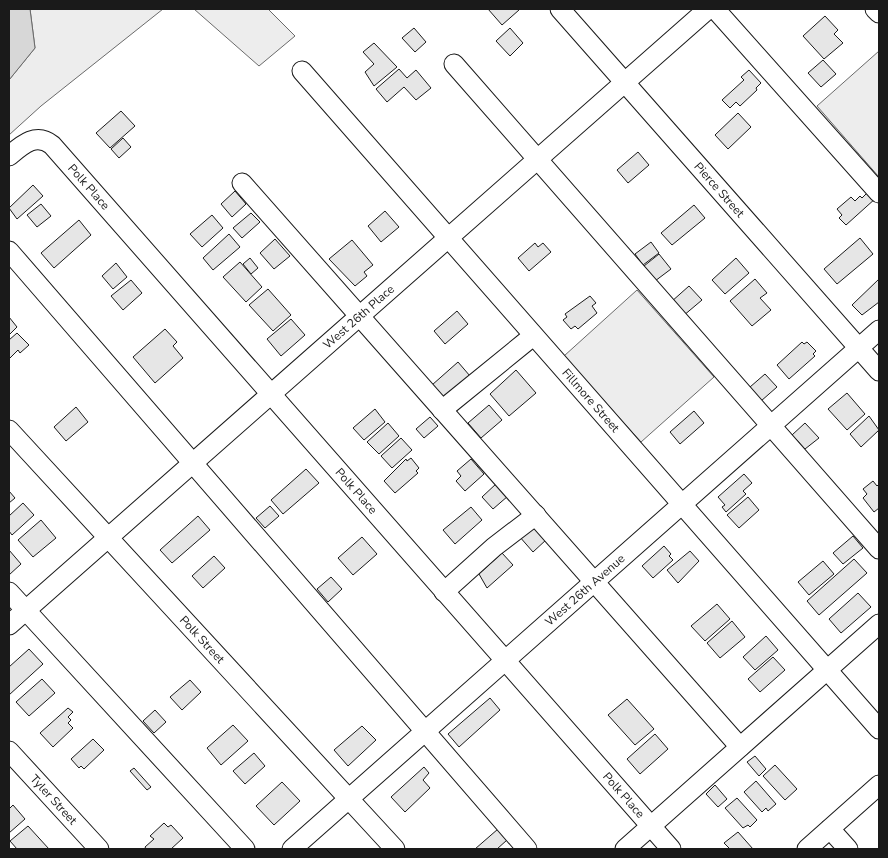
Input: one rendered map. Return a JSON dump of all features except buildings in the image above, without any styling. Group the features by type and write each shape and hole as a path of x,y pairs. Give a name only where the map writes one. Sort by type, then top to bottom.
{"street":[{"name":"Pierce Street","path":"560,9 879,371"},
{"name":"West 26th Place","path":"9,625 708,9"},
{"path":"715,9 879,193"},
{"path":"875,9 879,13"},
{"path":"454,64 879,549"},
{"name":"Fillmore Street","path":"302,72 879,729"},
{"name":"Polk Place","path":"9,156 24,144 39,138 52,145 671,849"},
{"path":"242,183 740,747"},
{"path":"9,251 527,849"},
{"name":"West 26th Avenue","path":"292,849 879,330"},
{"path":"442,410 533,336"},
{"name":"Polk Street","path":"9,430 395,849"},
{"path":"444,592 494,547 536,515"},
{"path":"9,592 245,849"},
{"path":"625,849 879,624"},
{"name":"Tyler Street","path":"9,751 99,849"},
{"path":"807,849 879,785"},
{"path":"830,829 848,849"}],"shaded area":[{"path":"9,9 30,9 35,48 9,80"},
{"path":"30,9 163,9 41,106 9,135 9,80 35,48"},
{"path":"194,9 268,9 295,36 259,66"},
{"path":"879,51 879,177 817,106"},
{"path":"637,290 714,377 641,442 564,356"}]}
